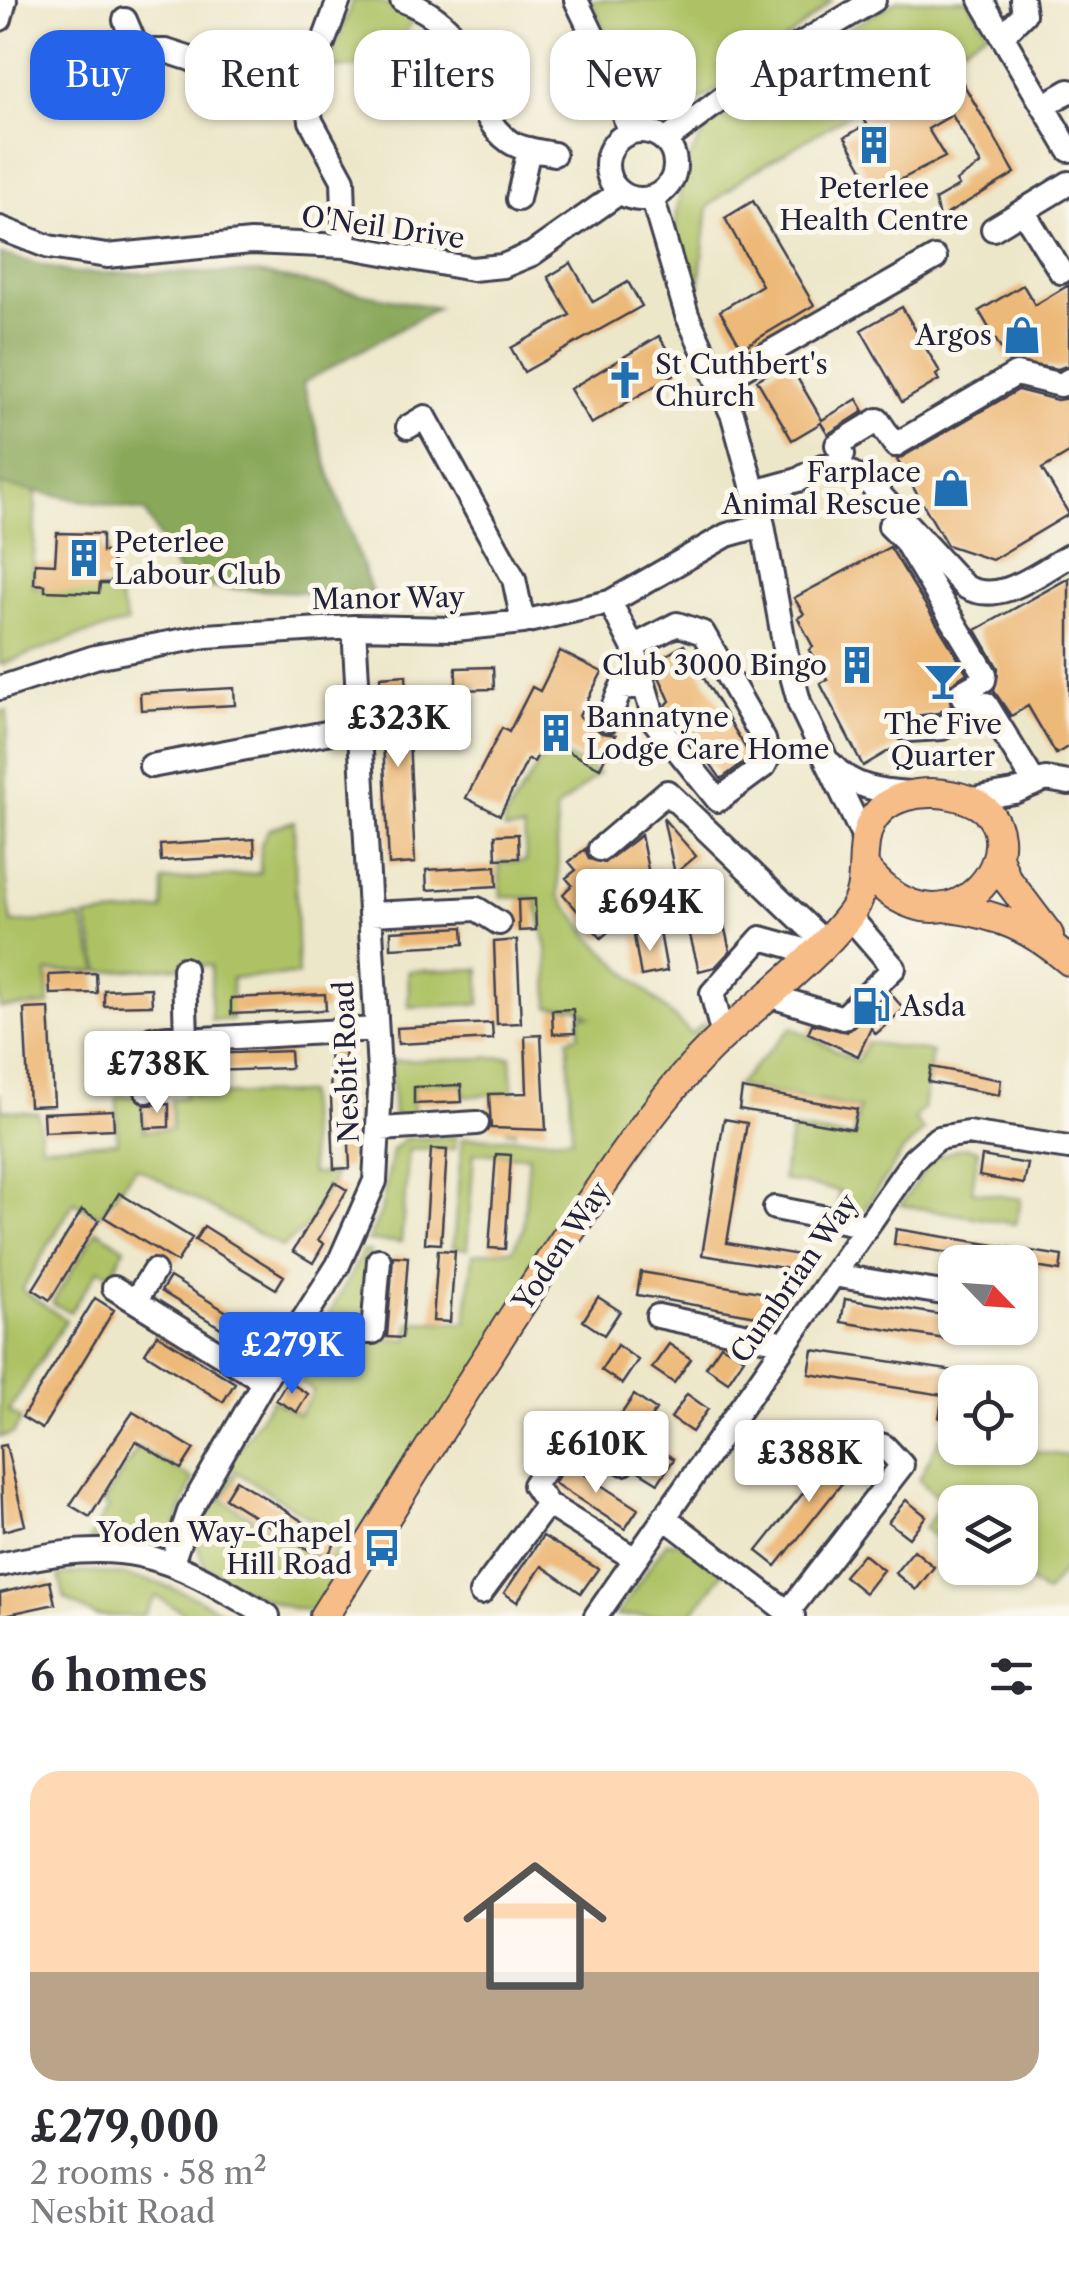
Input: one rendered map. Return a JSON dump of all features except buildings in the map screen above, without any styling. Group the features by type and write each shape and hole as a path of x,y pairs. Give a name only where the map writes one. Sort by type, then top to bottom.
{"main road":[{"path":"906,901 877,882 865,860 866,833 876,814 891,801 912,794 968,800 994,826 998,857 1006,878 1067,959"},
{"path":"943,907 968,900 982,889 998,857"},
{"name":"Yoden Way","path":"324,1616 541,1273 630,1144 723,1036 820,948 849,916 861,898 865,860"},
{"path":"849,916 878,905 906,901 994,914 1019,923 1067,959"}],"street":[{"path":"0,19 5,0"},
{"path":"327,30 338,0"},
{"path":"402,0 442,20 474,70 490,118 509,141 529,150 554,154"},
{"path":"576,0 613,77 629,133"},
{"path":"665,141 771,62 874,0"},
{"path":"981,0 1069,150"},
{"path":"1002,36 1024,14 1022,0"},
{"path":"126,20 130,30"},
{"path":"1043,106 1069,91"},
{"path":"311,120 343,180 344,246"},
{"path":"629,133 652,133 665,141 675,162 673,174 662,191 652,197 630,197 610,180 607,161 618,139 629,133"},
{"path":"518,199 529,150"},
{"path":"993,229 1069,183"},
{"name":"O'Neil Drive","path":"0,228 49,247 107,256 251,242 344,246 472,270 504,266 563,235 620,192"},
{"path":"652,197 687,314 733,416 763,525 786,654 800,705 862,834 865,860"},
{"path":"1024,211 1061,272"},
{"path":"718,382 935,258"},
{"path":"972,712 961,693 984,680 977,658 904,542 843,468 838,445 878,420 894,446 1016,374 1061,385 1069,380"},
{"path":"408,427 425,417 514,579 523,622"},
{"path":"754,492 798,480 822,466 843,468 868,482 974,592 1006,591 1069,556"},
{"name":"Manor Way","path":"0,688 95,657 206,636 354,627 455,629 523,622 610,602 727,535 763,525"},
{"path":"610,602 633,647 641,686 655,722 718,800 764,766 768,758 764,740 703,633 676,624 633,647"},
{"name":"Nesbit Road","path":"172,1563 189,1512 356,1232 376,1182 381,1129 354,627"},
{"path":"608,720 621,688 641,686"},
{"path":"908,730 942,728 986,704 1024,787"},
{"path":"151,766 358,727"},
{"path":"820,749 842,777 882,791 912,794"},
{"path":"968,800 1046,779 1069,783"},
{"path":"994,826 999,809 1024,787"},
{"path":"600,849 667,792 820,948"},
{"path":"370,914 477,908 499,923"},
{"path":"768,995 843,1018 856,1006 894,968 849,916"},
{"path":"723,1036 712,994 761,938 820,948"},
{"path":"184,969 186,1040 376,1029"},
{"path":"147,1091 145,1044 152,1039 185,1035"},
{"path":"381,1129 477,1123"},
{"name":"Cumbrian Way","path":"596,1616 914,1159 938,1138 968,1132 1069,1148"},
{"path":"775,1208 867,1226"},
{"path":"298,1331 374,1332 379,1260"},
{"path":"135,1301 154,1270"},
{"path":"833,1275 938,1292"},
{"path":"114,1288 264,1381"},
{"path":"658,1316 786,1342"},
{"path":"624,1463 573,1429 534,1485 547,1504 636,1559"},
{"path":"664,1517 791,1614 902,1465 884,1446 860,1439"},
{"path":"481,1593 547,1504"},
{"path":"0,1564 64,1550 136,1552 172,1563 268,1616"}],"green space":[{"path":"353,0 377,1 415,16 406,30 354,30 354,67 334,67 334,49"},
{"path":"591,0 832,0 796,30 716,30 716,90 696,102 696,30 605,30"},
{"path":"898,0 968,0 988,31 966,44 966,30 846,30"},
{"path":"717,120 840,120 743,178 708,207 697,304 680,253 676,222 687,165"},
{"path":"0,254 71,273 258,273 437,308 303,383 329,472 373,596 186,586 145,512 0,485"},
{"path":"0,484 36,491 33,587 117,590 127,623 72,638 0,665"},
{"path":"7,711 5,844 12,923 82,918 98,971 47,972 49,1005 0,1008 0,712"},
{"path":"549,748 599,773 556,810 559,896 596,943 691,1034 704,1023 707,1031 318,1609 291,1608 244,1589 204,1566 194,1536 225,1471 236,1476 222,1500 327,1563 342,1539 227,1466 272,1400 299,1415 314,1391 300,1382 314,1363 301,1353 310,1337 408,1340 410,1322 466,1323 473,1254 513,1249 523,1230 529,1156 474,1153 467,1249 453,1247 462,1138 572,1138 568,1039 579,1035 580,1016 589,1016 576,1008 549,1007 547,949 535,898 501,897 499,862 526,861 524,829 505,830 504,819"},
{"path":"294,821 298,975 232,978 232,1020 211,1020 211,965 101,972 86,917 163,910 163,881 260,873 261,843 269,829"},
{"path":"480,969 480,1004 409,1007 408,971"},
{"path":"792,1027 857,1062 867,1042 932,1052 923,1109 914,1119 924,1131 903,1151 862,1213 837,1208 839,1191 782,1180 792,1129 853,1138 859,1108 736,1086"},
{"path":"183,1052 193,1052 194,1095 306,1093 311,1174 334,1174 332,1182 306,1228 282,1247 136,1167 99,1216 74,1202 22,1290 66,1320 9,1411 21,1420 13,1434 0,1437 0,1093 2,1110 38,1113 41,1146 117,1142 117,1096 142,1095 144,1131 172,1129 171,1099 185,1097"},
{"path":"511,1057 515,1132 507,1131 505,1093 465,1097 463,1085 413,1087 414,1115 397,1118 394,1114 391,1061"},
{"path":"456,1137 455,1149 409,1149 401,1242 368,1241 381,1212 392,1150 405,1139"},
{"path":"965,1147 978,1150 972,1191 1021,1199 1016,1224 901,1205 932,1158"},
{"path":"97,1230 125,1248 111,1275 99,1269 70,1312 52,1303"},
{"path":"363,1251 371,1252 364,1323 325,1322"},
{"path":"938,1441 938,1465 1038,1465 1038,1452 1069,1456 1069,1564 1046,1594 1034,1585 1038,1585 1038,1485 938,1485 938,1497 919,1480"},
{"path":"138,1447 193,1479 175,1528 156,1547 89,1540 108,1508 103,1503"},
{"path":"938,1510 938,1540 924,1528"},
{"path":"681,1541 723,1573 690,1616 616,1616 666,1543"},
{"path":"83,1572 159,1584 228,1616 189,1616 156,1596 143,1616 95,1616 65,1599 59,1576"}],"place":[{"name":"Peterlee Health Centre","path":"874,145"},
{"name":"Argos","path":"1022,335"},
{"name":"St Cuthbert's Church","path":"625,380"},
{"name":"Farplace Animal Rescue","path":"951,488"},
{"name":"Peterlee Labour Club","path":"84,558"},
{"name":"Club 3000 Bingo","path":"857,665"},
{"name":"The Five Quarter","path":"943,681"},
{"name":"Bannatyne Lodge Care Home","path":"556,733"},
{"name":"Asda","path":"871,1006"},
{"name":"Yoden Way-Chapel Hill Road","path":"382,1548"}]}
